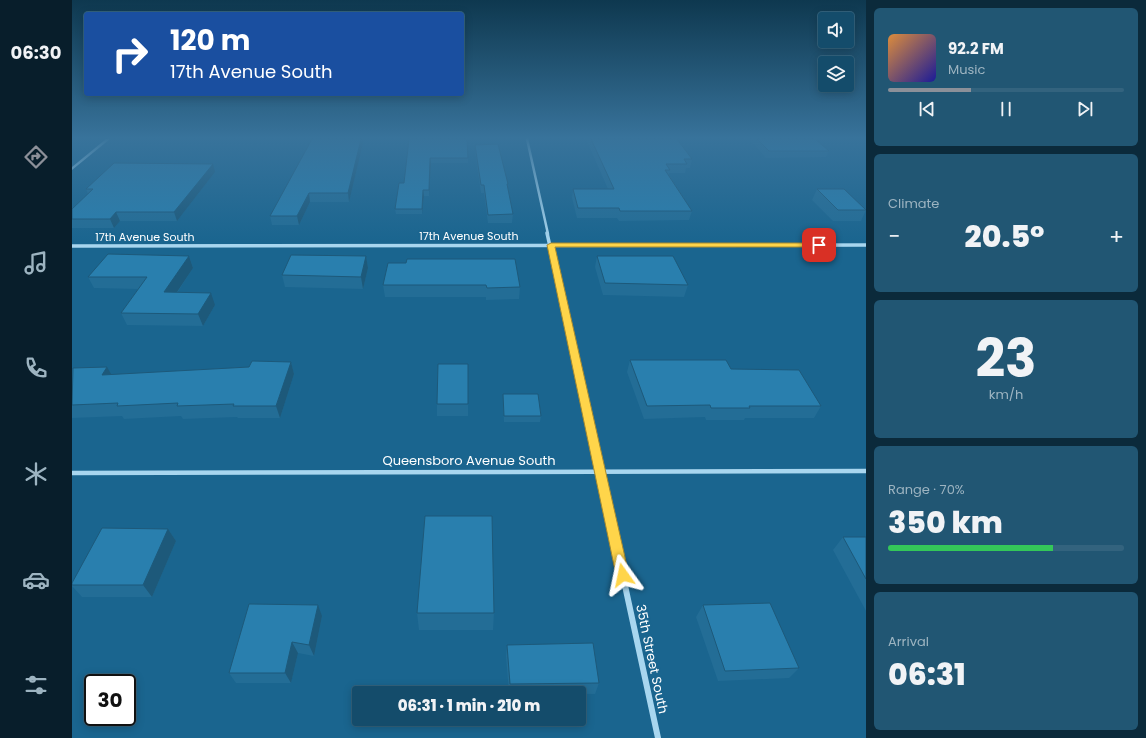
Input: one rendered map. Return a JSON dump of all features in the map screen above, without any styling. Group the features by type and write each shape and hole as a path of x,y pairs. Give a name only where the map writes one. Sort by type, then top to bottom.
{"street":[{"name":"35th Street South","path":"535,173 658,738"},
{"name":"17th Avenue South","path":"72,246 866,245"},
{"name":"Queensboro Avenue South","path":"72,473 600,470 866,471"}],"building":[{"path":"103,173 205,173 174,212 116,212 110,219 72,219 72,209 93,189 86,189"},
{"path":"293,173 353,173 348,193 309,193 297,216 270,216"},
{"path":"405,173 430,173 429,190 423,190 422,209 395,209 399,183 404,183"},
{"path":"479,173 505,173 513,214 488,215 484,185 481,185"},
{"path":"607,173 667,173 692,211 620,211 619,208 578,208 573,189 614,189"},
{"path":"817,189 844,189 866,210 838,210"},
{"path":"108,254 189,256 164,292 211,293 198,314 121,313 147,277 88,277"},
{"path":"291,255 366,256 361,277 282,275"},
{"path":"597,256 673,256 688,285 605,283"},
{"path":"407,259 515,259 520,287 487,288 486,285 383,285 388,263 406,263"},
{"path":"630,360 726,360 731,369 799,370 821,406 749,406 750,408 711,408 710,405 647,406"},
{"path":"252,361 291,362 276,406 233,406 234,404 177,406 178,403 117,406 118,403 72,405 73,368 107,367 102,375 249,367"},
{"path":"438,364 468,364 468,404 437,404"},
{"path":"503,394 538,394 541,416 504,416"},
{"path":"425,516 492,516 494,613 417,613"},
{"path":"102,528 168,529 143,585 72,585"},
{"path":"843,537 866,537 866,579"},
{"path":"770,603 799,668 725,671 703,605"},
{"path":"249,604 318,605 309,645 292,642 285,673 229,673"},
{"path":"593,643 599,683 510,684 507,645"}],"route":[{"path":"623,575 551,245 819,245"}]}
